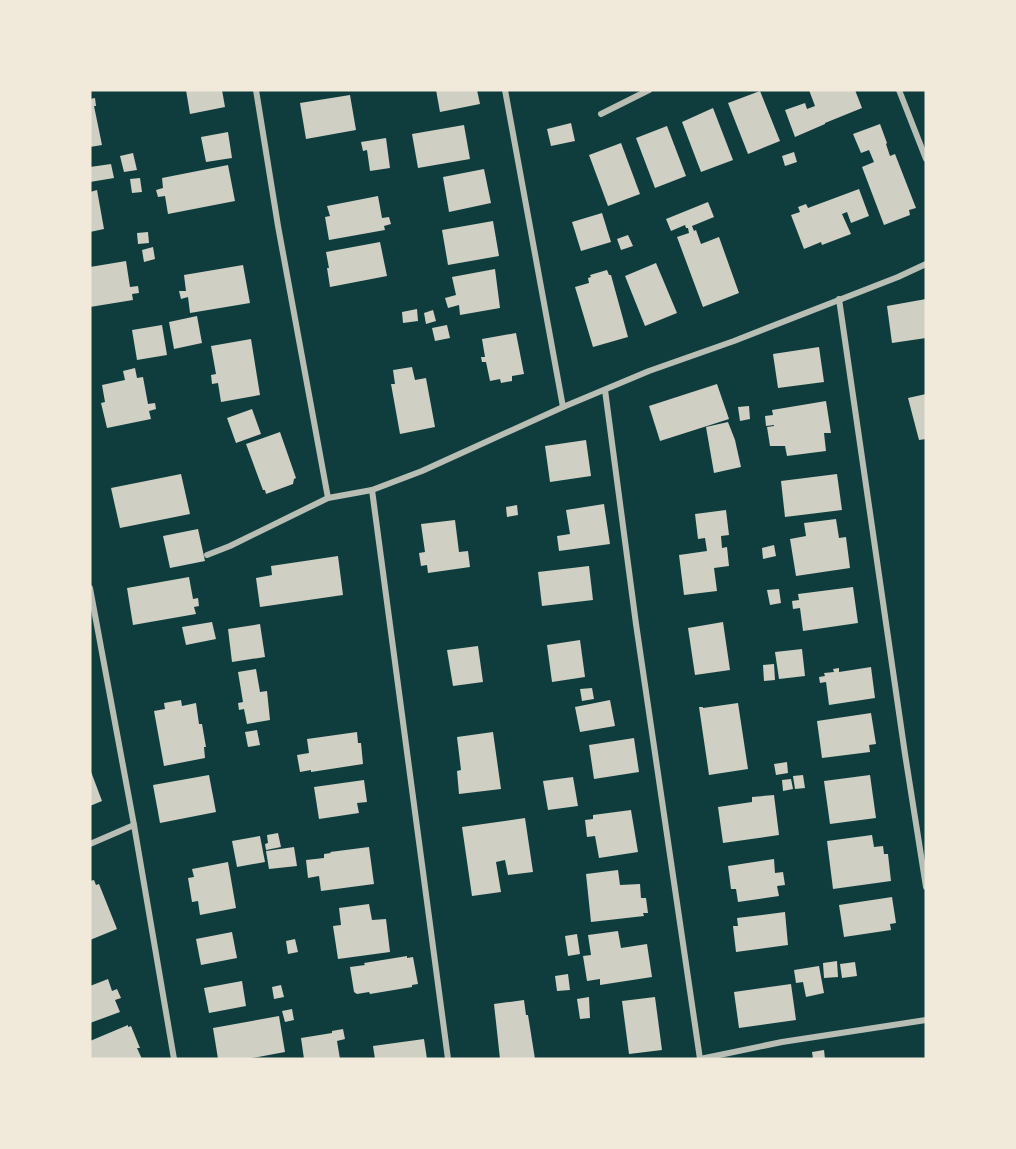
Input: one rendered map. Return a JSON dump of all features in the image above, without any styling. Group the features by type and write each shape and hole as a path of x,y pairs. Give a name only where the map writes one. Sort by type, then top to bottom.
{"street":[{"path":"256,90 328,498"},
{"path":"505,90 563,407"},
{"path":"601,114 649,90"},
{"path":"899,90 926,159"},
{"path":"207,555 328,498 372,490 422,471 563,407 898,277 926,264"},
{"path":"839,299 901,731 926,887"},
{"path":"605,390 700,1059 782,1042 926,1020"},
{"path":"372,490 448,1059"},
{"path":"90,588 174,1059"},
{"path":"90,844 134,825"}],"building":[{"path":"186,90 222,90 225,107 190,114"},
{"path":"436,90 477,90 480,104 440,112"},
{"path":"809,90 855,90 862,108 795,137 785,110 805,103 807,109 815,106"},
{"path":"760,91 780,141 748,154 728,103"},
{"path":"350,95 356,130 306,139 300,103"},
{"path":"95,98 96,106 94,106 102,145 90,147 90,99"},
{"path":"713,108 733,160 701,172 682,122"},
{"path":"571,123 575,141 551,146 547,129"},
{"path":"880,124 890,156 895,154 916,208 909,210 910,215 884,225 862,167 874,162 869,150 861,153 853,134"},
{"path":"464,125 470,159 418,168 412,134"},
{"path":"667,126 686,176 655,188 636,138"},
{"path":"228,132 232,158 206,162 201,137"},
{"path":"386,138 390,168 370,171 367,150 363,151 361,142"},
{"path":"621,143 640,194 608,206 589,155"},
{"path":"794,152 797,162 785,166 782,156"},
{"path":"133,153 137,170 124,172 120,156"},
{"path":"111,164 114,178 90,182 90,167"},
{"path":"228,165 235,201 168,214 165,196 158,197 156,190 163,188 162,178"},
{"path":"484,169 491,203 449,212 443,177"},
{"path":"140,178 142,192 132,193 130,179"},
{"path":"859,189 869,216 851,223 847,212 842,214 851,234 804,249 791,215 800,212 798,207 806,204 808,208"},
{"path":"97,190 104,229 90,232 90,192"},
{"path":"378,196 382,218 389,217 391,224 384,226 385,230 329,240 325,217 330,216 327,206"},
{"path":"708,202 714,217 692,226 701,244 719,237 739,293 703,307 677,237 689,233 688,228 685,225 671,231 666,219"},
{"path":"602,213 611,242 581,251 572,222"},
{"path":"493,221 499,256 448,265 442,230"},
{"path":"148,232 149,243 138,244 137,233"},
{"path":"628,235 633,246 621,250 617,239"},
{"path":"380,242 387,276 330,287 326,252"},
{"path":"153,247 155,259 144,262 142,250"},
{"path":"126,261 130,287 138,286 139,293 132,294 133,300 90,307 90,267"},
{"path":"656,263 677,313 645,326 625,276"},
{"path":"243,265 250,303 190,313 188,297 181,299 179,291 186,291 184,275"},
{"path":"495,269 500,308 460,315 459,305 448,308 445,298 456,295 452,277"},
{"path":"607,270 611,275 628,337 593,347 575,287 589,283 590,275"},
{"path":"926,299 926,338 892,343 887,306"},
{"path":"417,309 418,321 403,323 402,312"},
{"path":"433,310 436,321 426,324 424,313"},
{"path":"197,316 202,343 174,349 169,322"},
{"path":"162,325 167,355 137,360 132,330"},
{"path":"447,325 450,338 435,341 432,328"},
{"path":"516,333 524,374 512,376 512,381 501,383 500,379 490,381 486,362 482,362 481,357 485,357 482,339"},
{"path":"251,339 260,395 221,402 218,383 212,384 211,375 216,374 211,346"},
{"path":"819,347 824,382 778,388 773,354"},
{"path":"412,367 415,380 426,378 435,427 400,434 391,384 395,384 393,370"},
{"path":"135,368 137,378 143,377 148,404 155,403 156,409 149,411 151,419 107,428 101,403 105,402 102,385 125,380 123,371"},
{"path":"717,384 729,419 660,441 649,406"},
{"path":"926,394 926,439 919,440 908,398"},
{"path":"826,401 831,433 824,433 826,451 787,456 785,446 770,446 767,427 774,425 766,426 765,416 773,415 772,410"},
{"path":"749,406 750,419 740,421 738,407"},
{"path":"252,409 261,434 236,443 227,418"},
{"path":"728,422 741,467 714,473 706,427"},
{"path":"280,432 296,478 293,484 266,494 246,444"},
{"path":"586,440 591,476 550,482 545,446"},
{"path":"181,474 190,514 120,528 111,488"},
{"path":"837,474 842,510 785,517 781,481"},
{"path":"604,504 610,544 559,551 557,536 570,534 566,510"},
{"path":"517,505 518,515 507,517 506,507"},
{"path":"726,510 729,535 721,536 722,548 727,547 729,566 714,568 717,591 684,595 679,555 707,551 705,538 698,539 695,514"},
{"path":"836,519 839,538 846,537 850,568 796,576 790,539 806,536 804,523"},
{"path":"455,520 459,552 468,551 470,567 428,573 427,565 421,566 419,553 425,552 421,524"},
{"path":"198,529 205,561 170,568 163,536"},
{"path":"774,545 776,556 763,559 762,548"},
{"path":"338,556 343,595 260,607 256,578 272,575 271,566"},
{"path":"589,566 593,600 542,606 538,572"},
{"path":"189,577 193,599 198,598 199,606 194,607 196,614 133,625 127,588"},
{"path":"853,587 858,623 803,631 800,608 793,609 792,601 799,600 798,594"},
{"path":"779,589 781,603 770,605 767,590"},
{"path":"212,622 216,639 186,645 182,627"},
{"path":"723,622 730,670 695,675 688,628"},
{"path":"260,624 265,657 232,662 228,629"},
{"path":"580,640 585,677 552,682 547,645"},
{"path":"478,646 483,682 453,686 447,650"},
{"path":"802,649 805,676 779,679 775,652"},
{"path":"774,664 775,680 764,681 763,665"},
{"path":"871,667 875,698 829,705 826,682 820,683 819,677 825,676 824,673 834,672 833,669 839,668 839,672"},
{"path":"256,669 260,692 267,691 270,720 247,724 244,709 239,710 238,703 243,702 238,672"},
{"path":"592,688 594,699 582,701 580,689"},
{"path":"181,700 182,706 196,703 206,747 204,747 205,758 164,766 154,711 165,709 164,703"},
{"path":"610,700 615,726 580,732 575,707"},
{"path":"738,703 748,769 709,775 699,707"},
{"path":"871,713 876,744 869,745 870,752 822,758 817,721"},
{"path":"257,730 260,745 248,747 245,732"},
{"path":"357,732 358,743 361,743 363,764 300,772 297,755 309,753 307,739"},
{"path":"493,732 501,789 459,794 457,771 461,770 457,737"},
{"path":"634,738 639,772 594,779 589,745"},
{"path":"787,762 788,773 776,775 774,764"},
{"path":"90,769 102,801 90,806"},
{"path":"209,775 216,812 160,823 153,785"},
{"path":"803,775 805,788 795,789 793,776"},
{"path":"870,775 876,818 830,824 824,781"},
{"path":"573,777 578,806 548,810 543,781"},
{"path":"791,779 793,789 783,791 782,780"},
{"path":"364,780 367,802 357,803 359,813 319,819 314,787"},
{"path":"774,795 779,835 723,843 718,807 752,802 752,797"},
{"path":"631,810 638,852 599,858 595,836 587,837 585,820 593,819 593,815"},
{"path":"525,818 533,872 508,875 505,860 496,862 501,892 472,896 462,827"},
{"path":"278,833 281,847 266,850 267,835"},
{"path":"872,835 874,847 883,846 884,854 888,854 891,881 833,889 827,841"},
{"path":"260,836 265,862 237,867 232,841"},
{"path":"294,847 297,866 269,869 266,851"},
{"path":"369,847 374,884 321,891 319,876 308,878 306,860 324,858 324,854 330,852"},
{"path":"774,859 775,873 783,872 785,885 777,886 779,896 738,902 736,889 731,889 728,866"},
{"path":"228,862 236,908 200,915 198,901 192,902 188,878 194,877 192,869"},
{"path":"618,870 620,885 640,884 641,898 646,898 648,913 643,913 644,916 591,922 586,874"},
{"path":"94,880 96,885 99,884 117,929 90,940 90,881"},
{"path":"892,897 896,923 890,924 891,930 844,937 839,905"},
{"path":"369,904 372,920 386,919 390,952 338,959 333,926 341,925 339,908"},
{"path":"785,912 788,945 736,952 733,926 738,926 737,918"},
{"path":"618,931 621,948 647,944 652,977 600,985 600,979 587,981 583,956 591,955 588,935"},
{"path":"232,932 237,958 201,965 196,939"},
{"path":"577,934 580,954 568,956 565,936"},
{"path":"295,939 298,952 288,954 286,941"},
{"path":"407,956 407,958 413,957 418,984 370,994 369,992 357,994 354,992 350,967"},
{"path":"837,961 838,977 824,978 823,963"},
{"path":"855,962 857,976 842,978 840,964"},
{"path":"819,966 824,993 806,997 803,982 796,983 794,970"},
{"path":"568,974 570,990 557,991 555,976"},
{"path":"108,979 112,991 117,989 121,998 115,1000 120,1012 90,1023 90,986"},
{"path":"242,981 246,1006 209,1013 204,988"},
{"path":"791,984 796,1020 739,1028 734,992"},
{"path":"281,985 284,997 274,999 272,987"},
{"path":"589,997 590,1018 580,1019 577,999"},
{"path":"655,997 662,1050 629,1054 622,1001"},
{"path":"524,1000 535,1059 500,1059 494,1004"},
{"path":"292,1009 294,1020 285,1022 282,1011"},
{"path":"279,1016 285,1052 247,1059 218,1059 213,1028"},
{"path":"128,1025 128,1027 131,1026 142,1059 90,1059 90,1041"},
{"path":"343,1029 345,1039 337,1041 340,1059 304,1059 301,1038"},
{"path":"424,1039 427,1059 375,1059 373,1046"},
{"path":"824,1050 825,1059 813,1059 812,1052"}]}
